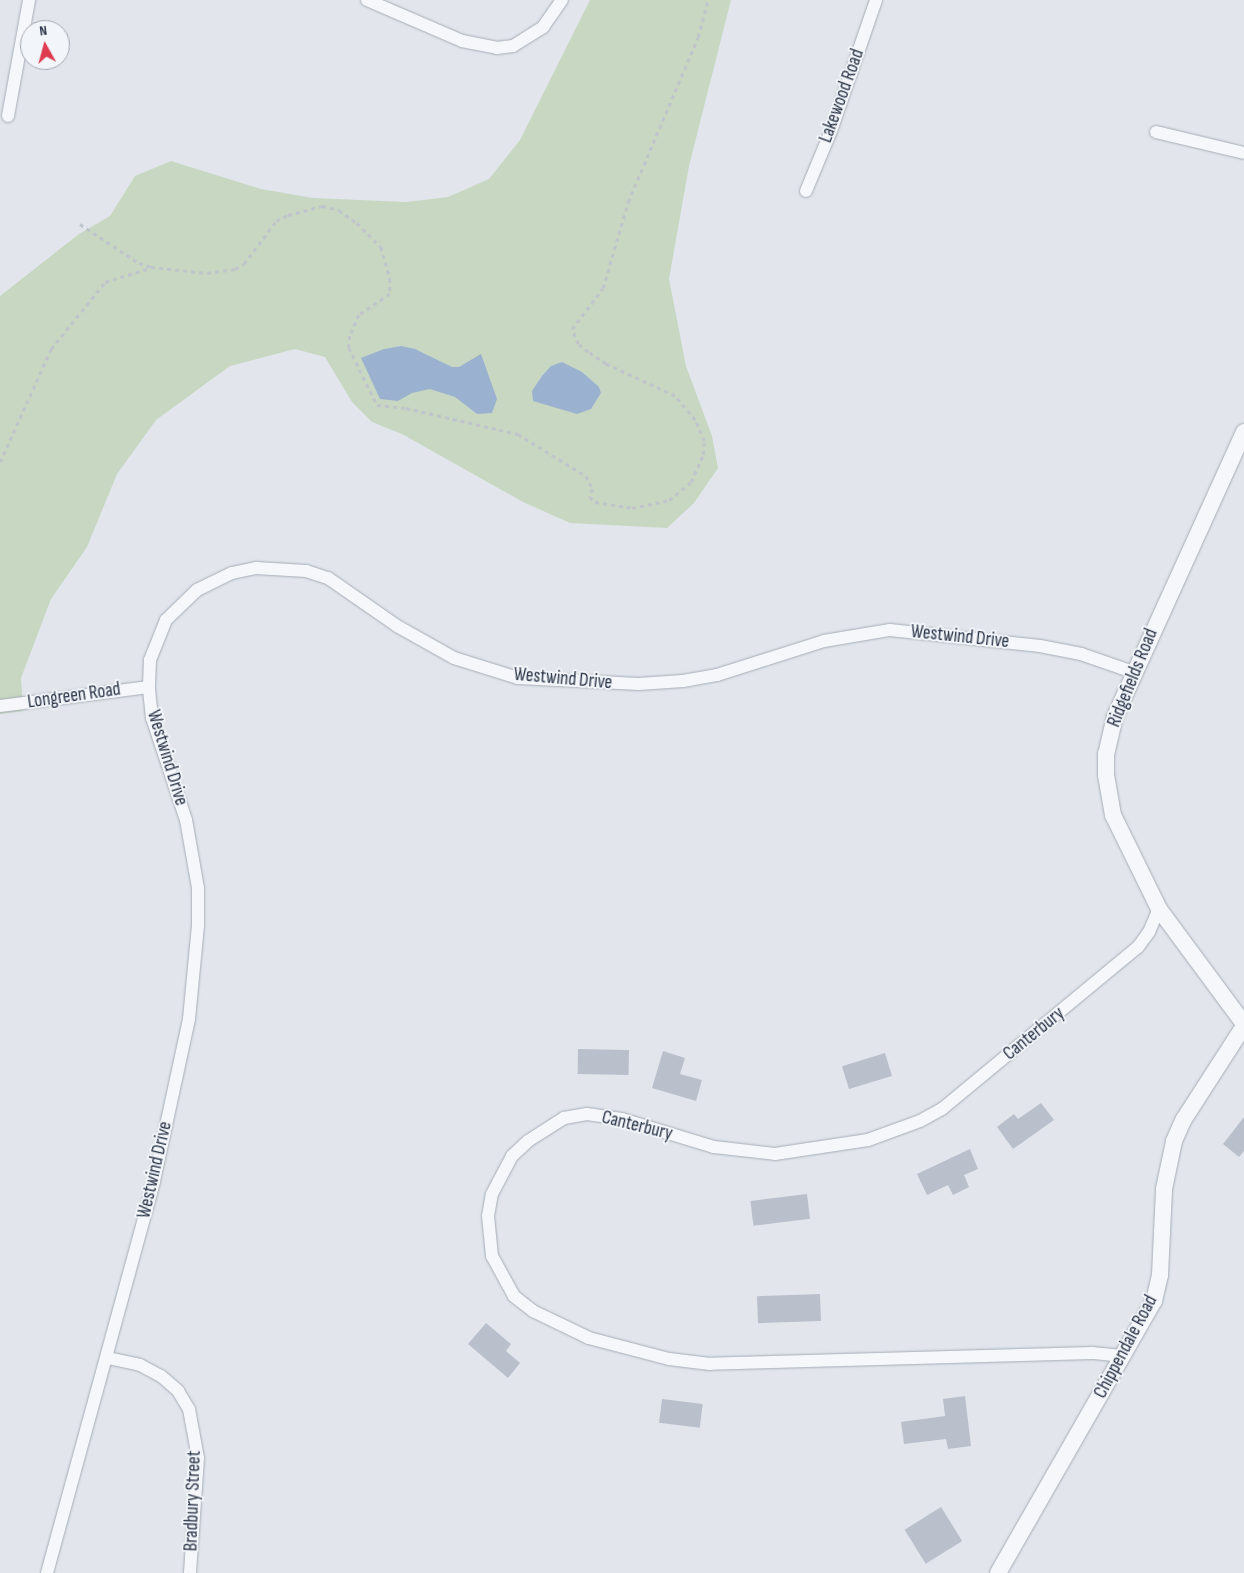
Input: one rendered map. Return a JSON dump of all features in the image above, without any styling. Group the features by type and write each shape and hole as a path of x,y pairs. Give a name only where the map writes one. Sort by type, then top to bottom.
{"street":[{"path":"8,116 29,0"},
{"path":"367,0 462,41 497,48 513,46 543,27 562,0"},
{"name":"Lakewood Road","path":"806,191 831,131 876,0"},
{"path":"1156,132 1244,153"},
{"name":"Ridgefields Road","path":"1244,432 1133,672 1115,716 1106,754 1106,775 1113,815 1159,909 1244,1025"},
{"name":"Westwind Drive","path":"47,1573 108,1358 154,1181 189,1019 198,926 193,852 186,820 152,718 149,687 150,660 166,620 197,590 232,573 256,568 306,571 328,578 397,626 454,658 518,678 639,684 683,681 717,675 824,641 890,630 1040,646 1081,654 1133,672"},
{"name":"Longreen Road","path":"0,706 149,687"},
{"name":"Canterbury","path":"1122,1356 1092,1353 710,1364 669,1359 589,1338 533,1311 514,1296 492,1256 488,1216 492,1194 512,1156 528,1140 564,1118 587,1114 622,1119 714,1147 775,1154 868,1140 920,1122 942,1109 1138,947 1149,932 1159,909"},
{"name":"Chippendale Road","path":"998,1573 1154,1300 1160,1275 1164,1188 1174,1141 1199,1094 1244,1025"},
{"name":"Bradbury Street","path":"108,1358 140,1365 161,1376 178,1392 189,1409 198,1458 190,1573"}],"path":[{"path":"80,224 132,258 151,267 207,273 235,269 253,255 276,221 302,209 322,206 339,210 357,222 381,247 390,279 390,294 359,316 350,336 349,348 377,405 406,408 518,434 586,476 593,489 590,497 595,502 632,508 670,500 691,482 703,455 704,441 695,420 675,396 606,364 588,352 578,344 572,329 603,288 628,202 698,37 708,0"},
{"path":"0,462 51,349 105,282 151,267"}],"green space":[{"path":"590,0 731,0 689,166 669,279 686,366 712,436 718,468 694,503 667,528 570,523 523,502 402,434 372,422 352,402 325,357 295,349 230,366 156,420 117,474 87,547 51,599 21,678 23,711 0,714 0,296 79,234 110,216 135,176 171,161 261,189 313,198 406,202 448,197 489,179 520,140"}],"water":[{"path":"401,346 415,349 452,367 459,367 481,354 497,399 492,413 477,414 455,397 430,389 412,393 398,401 380,399 361,358 384,349"},
{"path":"562,362 582,372 599,387 601,393 591,409 577,414 533,401 532,391 542,376 551,366"}],"building":[{"path":"578,1049 629,1050 629,1075 578,1074"},
{"path":"663,1051 685,1058 680,1074 702,1080 696,1101 652,1088"},
{"path":"885,1053 892,1076 849,1089 842,1066"},
{"path":"1041,1103 1054,1120 1013,1149 997,1127 1014,1114 1018,1119"},
{"path":"1244,1117 1244,1151 1239,1157 1223,1144"},
{"path":"970,1149 978,1169 964,1175 969,1187 953,1195 948,1185 927,1195 917,1174"},
{"path":"807,1194 810,1219 753,1226 750,1201"},
{"path":"820,1294 821,1321 758,1323 757,1296"},
{"path":"486,1323 511,1344 506,1351 520,1363 508,1378 468,1344"},
{"path":"965,1396 971,1446 948,1449 946,1439 904,1444 901,1422 945,1416 943,1399"},
{"path":"662,1399 703,1404 700,1428 659,1423"},
{"path":"941,1507 962,1541 926,1564 905,1530"}]}
